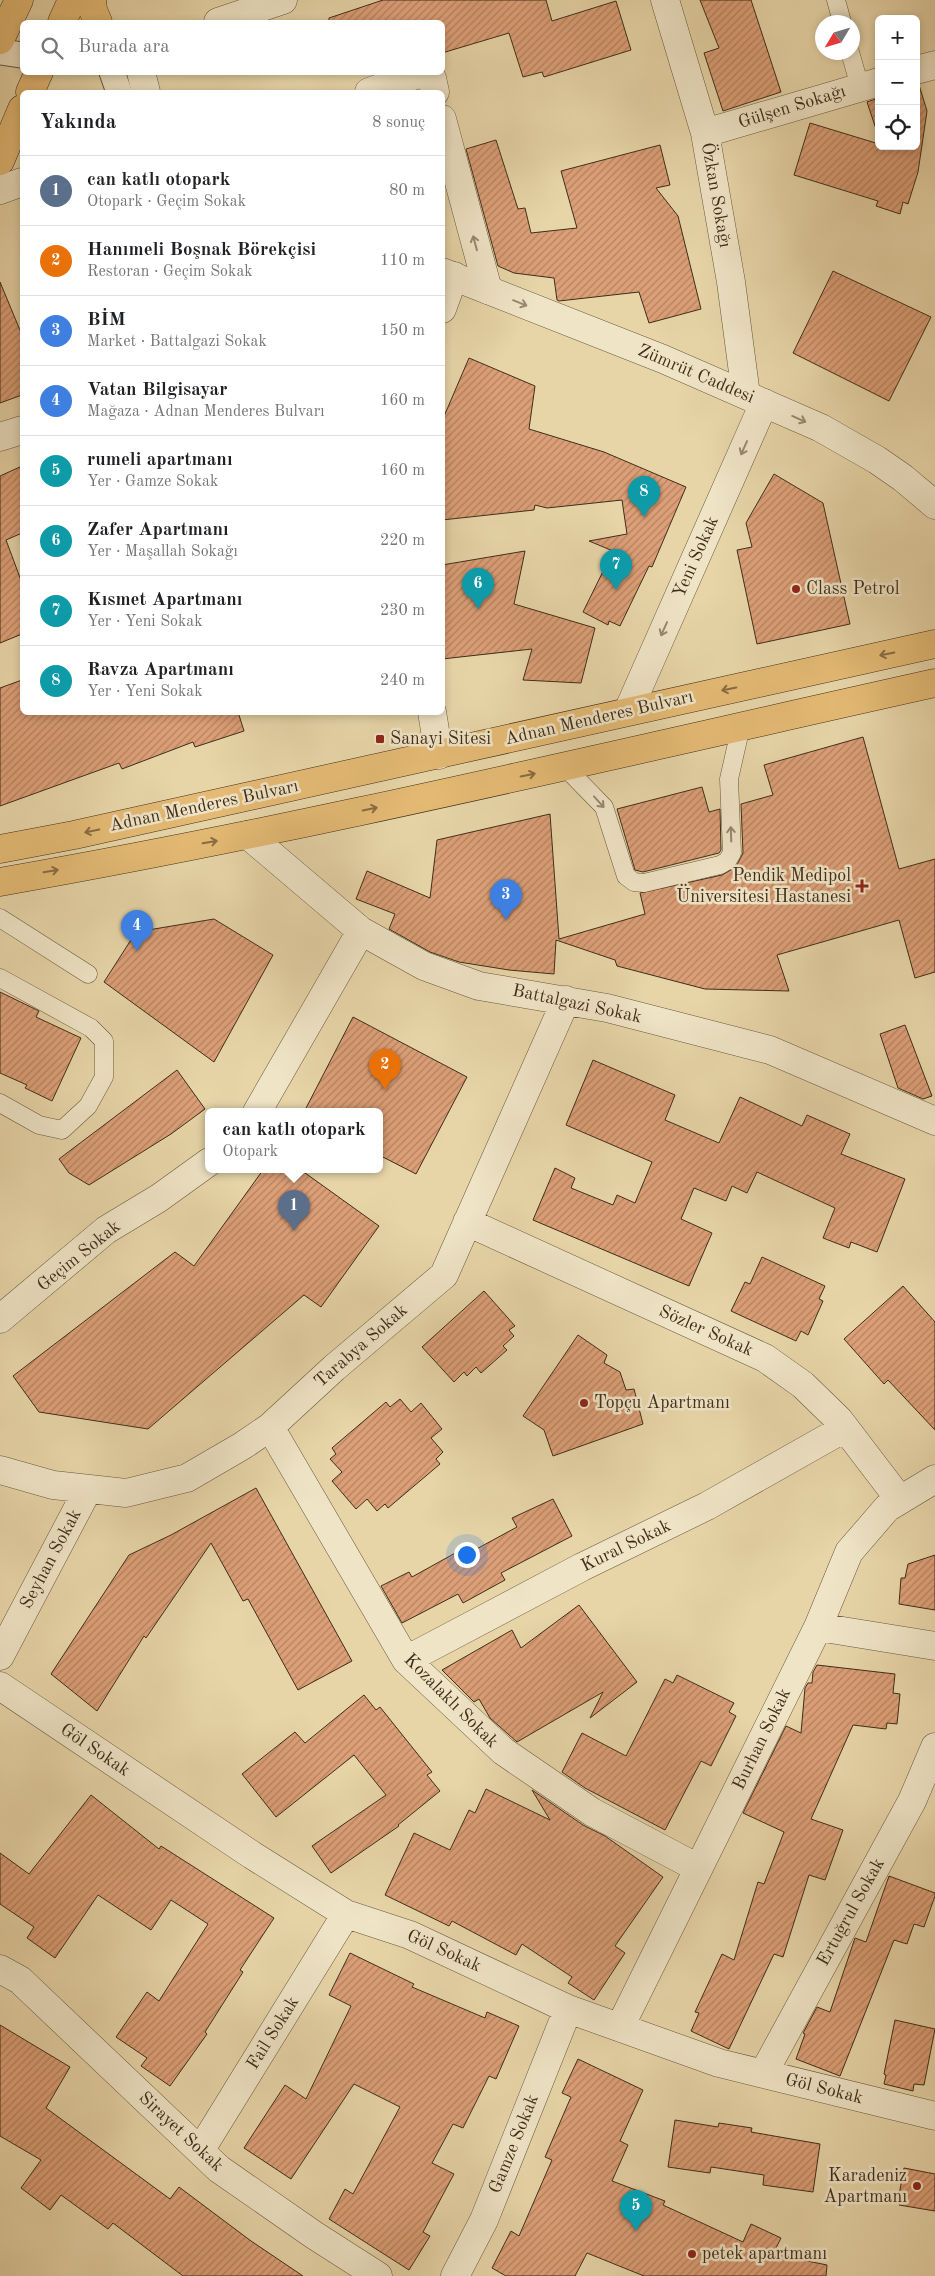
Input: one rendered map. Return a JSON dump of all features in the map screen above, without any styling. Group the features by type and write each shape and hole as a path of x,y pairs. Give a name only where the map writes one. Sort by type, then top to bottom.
{"main road":[{"path":"0,40 19,0"},
{"path":"63,20 72,0"},
{"path":"92,0 93,10 97,20"},
{"path":"31,90 38,75"},
{"path":"0,161 20,114"},
{"name":"Adnan Menderes Bulvarı","path":"0,849 439,755 628,711 935,644"},
{"name":"Adnan Menderes Bulvarı","path":"1,883 248,836 565,767 935,683"},
{"path":"0,842 46,840"}],"street":[{"path":"224,20 283,0"},
{"name":"Özkan Sokağı","path":"666,0 705,133 731,282 755,399"},
{"path":"0,52 20,55"},
{"path":"920,69 935,65"},
{"path":"113,75 118,90"},
{"path":"142,75 146,90"},
{"path":"374,90 415,75"},
{"path":"428,75 432,78 435,90"},
{"name":"Gülşen Sokağı","path":"705,133 869,84"},
{"path":"445,130 488,290"},
{"path":"0,190 20,183"},
{"path":"445,292 448,274"},
{"name":"Zümrüt Caddesi","path":"448,274 663,359 821,428 877,460 903,478 935,505"},
{"name":"Yeni Sokak","path":"628,711 755,399"},
{"path":"0,437 20,431"},
{"path":"432,715 439,755"},
{"name":"Battalgazi Sokak","path":"248,836 361,932 424,966 479,986 607,1008 770,1050 935,1121"},
{"path":"259,1108 361,932"},
{"name":"Tarabya Sokak","path":"0,1470 53,1485 126,1493 187,1478 242,1446 270,1427 334,1368 444,1275 566,1000"},
{"name":"Geçim Sokak","path":"0,1319 106,1230 159,1198 205,1165"},
{"name":"Sözler Sokak","path":"467,1222 765,1358 803,1385 845,1428 900,1500"},
{"name":"Kozalaklı Sokak","path":"270,1427 406,1660 503,1751 592,1812 698,1868"},
{"name":"Kural Sokak","path":"406,1660 582,1567 707,1506 845,1428"},
{"name":"Burhan Sokak","path":"620,2028 818,1627 849,1552 887,1508 935,1479"},
{"name":"Seyhan Sokak","path":"0,1656 88,1489"},
{"path":"818,1627 935,1646"},
{"name":"Göl Sokak","path":"0,1686 252,1855 346,1914 410,1935 568,2008 719,2063 935,2116"},
{"name":"Ertuğrul Sokak","path":"763,2074 912,1801 935,1747"},
{"name":"Fail Sokak","path":"200,2151 346,1914"},
{"name":"Sirayet Sokak","path":"0,1969 20,1980 90,2044 150,2106 219,2170 378,2276"},
{"name":"Gamze Sokak","path":"455,2276 484,2220 568,2008"}],"lane":[{"path":"836,0 840,15"},
{"path":"855,60 869,84"},
{"path":"565,767 604,807 626,876 634,882 644,883 720,865 727,861 732,853 729,779 741,726"},
{"path":"0,918 88,974"},
{"path":"0,978 91,1028 104,1041 104,1077 88,1106 62,1130 39,1125 0,1103"}],"building":[{"path":"383,0 546,0 552,21 616,1 631,50 544,77 542,72 523,77 509,33 445,52 445,20 329,20 329,18"},
{"path":"700,0 751,0 781,92 723,111 704,53 719,48"},
{"path":"920,88 927,111 918,172 908,204 903,202 900,214 876,206 878,201 794,175 810,123 875,143 875,150 920,150"},
{"path":"875,99 875,126 867,102"},
{"path":"496,140 518,209 525,208 531,233 577,228 561,171 660,145 670,185 656,188 678,216 701,309 649,323 639,292 559,301 557,300 554,278 514,273 498,266 466,149"},
{"path":"833,271 931,317 889,401 793,353"},
{"path":"0,282 20,330 20,396 0,403"},
{"path":"469,358 535,386 529,429 604,452 686,487 652,567 649,566 620,626 609,621 608,625 583,612 613,551 589,541 627,534 622,500 547,508 535,505 534,510 445,520 445,414"},
{"path":"20,467 20,534 6,540 20,578 20,635 0,643 0,476"},
{"path":"774,474 823,503 850,624 757,644 737,550 752,547 746,523"},
{"path":"525,551 514,604 595,628 581,683 523,680 532,649 445,659 445,564"},
{"path":"20,681 20,715 239,715 244,731 195,747 193,742 122,769 119,763 0,806 0,688"},
{"path":"863,737 899,869 935,859 935,972 915,978 899,920 777,955 789,991 705,989 617,966 615,960 556,940 554,974 509,970 459,962 430,952 389,929 395,914 356,899 367,871 430,898 437,840 550,814 559,939 645,914 640,893 722,875 736,867 743,853 741,804 773,795 764,765"},
{"path":"702,787 709,812 720,809 721,850 719,853 643,872 635,870 617,809"},
{"path":"214,919 273,955 214,1062 104,982 136,932"},
{"path":"0,992 39,1011 36,1017 81,1038 52,1101 25,1088 27,1085 0,1073"},
{"path":"353,1017 467,1077 416,1174 383,1157 383,1108 306,1108"},
{"path":"905,1025 932,1096 923,1099 898,1088 880,1034"},
{"path":"593,1060 675,1095 665,1120 719,1143 740,1097 802,1126 807,1115 850,1134 841,1154 905,1179 877,1252 851,1242 849,1248 823,1238 835,1208 757,1172 747,1193 732,1186 726,1201 694,1188 681,1219 712,1233 689,1286 533,1220 555,1168 575,1178 571,1188 613,1205 617,1195 635,1203 652,1162 566,1125"},
{"path":"177,1070 205,1109 171,1134 89,1185 69,1173 59,1159"},
{"path":"261,1173 305,1173 379,1226 321,1307 304,1295 148,1429 39,1412 13,1376 175,1252 194,1266"},
{"path":"762,1257 825,1286 819,1299 823,1301 808,1335 801,1331 796,1341 731,1311 745,1282 750,1284"},
{"path":"903,1286 935,1322 935,1430 888,1380 884,1384 844,1339"},
{"path":"484,1291 515,1326 509,1330 514,1336 503,1346 507,1350 481,1373 476,1367 467,1376 464,1372 454,1382 422,1347"},
{"name":"Topçu Apartmanı","path":"578,1335 607,1355 604,1363 620,1372 626,1390 634,1389 643,1424 553,1456 544,1430 523,1416"},
{"path":"400,1399 411,1412 421,1403 442,1429 431,1438 443,1452 436,1459 440,1464 388,1508 385,1504 377,1511 367,1499 356,1509 332,1481 342,1472 330,1459 336,1454 332,1448 386,1402 390,1407"},
{"path":"256,1488 352,1661 298,1690 248,1599 243,1601 211,1543 146,1638 144,1636 97,1711 51,1674 129,1555 171,1535"},
{"path":"553,1499 572,1536 501,1573 505,1580 463,1603 458,1594 402,1623 381,1586 409,1572 412,1577 468,1546 471,1552 517,1527 512,1518"},
{"path":"935,1555 935,1610 899,1604 901,1578 905,1578 908,1564"},
{"path":"579,1605 637,1682 590,1718 603,1692 517,1742 490,1718 479,1699 474,1702 442,1670 512,1630 521,1648"},
{"path":"817,1665 895,1674 893,1693 900,1694 897,1724 887,1723 886,1729 853,1725 811,1819 843,1830 825,1880 809,1875 783,1957 774,1954 729,2049 691,2031 699,2013 695,2012 722,1954 734,1960 758,1882 764,1884 784,1832 743,1813 786,1726 801,1733 805,1688 808,1683 812,1683 813,1672"},
{"path":"677,1675 734,1703 729,1712 736,1716 711,1766 701,1761 665,1830 585,1788 562,1772 582,1733 626,1756 665,1679 673,1683"},
{"path":"364,1695 376,1710 380,1707 432,1772 427,1775 440,1791 399,1826 331,1873 312,1846 386,1795 354,1755 276,1817 242,1774 295,1732 305,1743"},
{"path":"486,1789 550,1820 532,1790 583,1825 605,1836 663,1877 615,1946 625,1953 594,2000 568,1983 572,1977 522,1944 516,1955 452,1921 449,1926 385,1895 414,1833 450,1850 469,1810 475,1813"},
{"path":"91,1795 159,1849 161,1846 274,1918 240,1970 243,1972 205,2032 207,2034 170,2086 141,2066 147,2058 116,2037 147,1992 159,2001 208,1924 171,1900 151,1930 98,1895 55,1958 27,1938 34,1927 0,1904 0,1853 29,1874"},
{"path":"889,1876 935,1893 935,1896 924,1927 914,1924 907,1944 894,1940 840,2076 796,2059 805,2034 803,2033 817,2007 830,2012 855,1938 866,1942"},
{"path":"350,1953 414,1984 412,1987 485,2018 487,2012 519,2026 496,2079 489,2076 463,2128 453,2124 432,2163 454,2174 423,2232 430,2236 409,2270 329,2219 345,2189 353,2194 400,2107 354,2084 291,2179 244,2148 285,2085 306,2099 351,2006 329,1995"},
{"path":"895,2020 935,2029 924,2085 914,2084 913,2091 884,2084 886,2075 884,2074"},
{"path":"0,2025 70,2067 46,2108 170,2199 179,2187 251,2241 303,2276 183,2276 113,2223 108,2229 61,2195 50,2210 21,2188 41,2160 0,2136"},
{"path":"578,2059 643,2090 620,2141 628,2145 612,2181 665,2201 663,2205 743,2242 751,2224 781,2238 773,2254 827,2265 826,2276 644,2276 587,2253 575,2276 506,2276 492,2268 511,2231 519,2236 552,2160 545,2157 571,2097 562,2093"},
{"path":"675,2120 718,2127 719,2123 752,2128 751,2132 820,2144 813,2192 763,2185 764,2175 711,2167 710,2173 668,2167"},
{"name":"Karadeniz Apartmanı","path":"904,2168 935,2174 935,2211 899,2205"}],"place":[{"name":"Ravza Apartmanı","path":"644,517"},
{"name":"Class Petrol","path":"796,589"},
{"name":"Kısmet Apartmanı","path":"616,590"},
{"name":"Zafer Apartmanı","path":"478,609"},
{"name":"Sanayi Sitesi","path":"380,739"},
{"name":"Pendik Medipol Üniversitesi Hastanesi","path":"862,886"},
{"name":"BİM","path":"506,920"},
{"name":"Vatan Bilgisayar","path":"137,951"},
{"name":"Hanımeli Boşnak Börekçisi","path":"385,1090"},
{"name":"can katlı otopark","path":"294,1231"},
{"name":"Topçu Apartmanı","path":"584,1403"},
{"name":"Karadeniz Apartmanı","path":"917,2186"},
{"name":"rumeli apartmanı","path":"636,2231"},
{"name":"petek apartmanı","path":"692,2254"}]}
